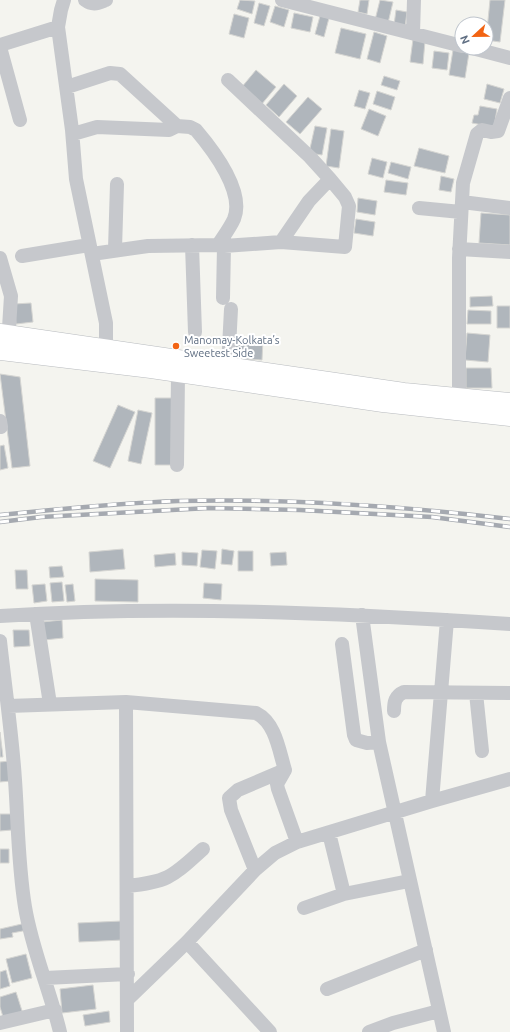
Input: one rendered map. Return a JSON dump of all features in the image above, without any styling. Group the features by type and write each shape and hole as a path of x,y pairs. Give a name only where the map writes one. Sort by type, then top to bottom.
{"main road":[{"path":"4,343 106,349 404,392 510,402"},
{"path":"4,343 178,374 390,404 510,417"}],"street":[{"path":"64,0 60,10 58,27 73,134 76,179 106,324 106,349"},
{"path":"85,0 96,4 106,0"},
{"path":"282,0 454,44"},
{"path":"413,33 414,0"},
{"path":"20,120 5,86 0,46 58,27"},
{"path":"494,54 510,58"},
{"path":"67,87 110,73 120,74 177,126"},
{"path":"22,256 148,246 221,246 281,242 345,247 349,206 346,197 310,157 228,80"},
{"path":"459,398 459,249 463,183 478,134 482,130 492,132 498,130 510,98"},
{"path":"73,134 97,127 169,130 177,126 190,127 196,130 232,184 236,197 234,218 221,246 223,298"},
{"path":"281,242 309,201 330,179"},
{"path":"115,249 117,184"},
{"path":"419,208 510,208"},
{"path":"192,245 195,332"},
{"path":"459,249 510,252"},
{"path":"0,258 11,296 4,343"},
{"path":"228,367 231,310"},
{"path":"178,374 178,465"},
{"path":"0,616 132,610 362,615 510,624"},
{"path":"36,614 50,704"},
{"path":"362,615 379,742 444,1032"},
{"path":"432,801 447,620"},
{"path":"0,641 15,779 18,853 25,907 33,943 56,1010 60,1032"},
{"path":"342,644 354,735 356,740 361,742 379,742"},
{"path":"394,711 395,699 399,694 404,692 510,693"},
{"path":"476,693 482,751"},
{"path":"126,702 128,1031"},
{"path":"8,706 126,702 256,713 264,717 270,725 285,770 277,784 297,842"},
{"path":"254,870 229,803 229,798 238,790 285,770"},
{"path":"128,999 187,942 254,870 275,853 297,842 394,812 510,779"},
{"path":"329,833 344,894"},
{"path":"127,886 153,884 166,879 177,872 203,849"},
{"path":"304,908 344,894 409,881"},
{"path":"187,942 270,1032"},
{"path":"326,989 426,950"},
{"path":"45,978 128,974"},
{"path":"0,1023 56,1010"},
{"path":"369,1032 393,1023 439,1011"}],"building":[{"path":"240,0 255,1 252,14 237,9"},
{"path":"360,0 369,0 367,14 358,12"},
{"path":"380,0 393,2 388,23 375,20"},
{"path":"490,0 505,0 500,42 494,41 494,16 488,16"},
{"path":"259,3 270,6 264,26 254,23"},
{"path":"275,6 289,10 284,27 270,22"},
{"path":"396,10 407,12 405,27 394,25"},
{"path":"294,13 313,17 310,32 291,28"},
{"path":"234,14 249,18 244,38 229,34"},
{"path":"320,16 329,18 324,37 315,34"},
{"path":"341,28 366,34 360,59 335,53"},
{"path":"374,32 387,36 380,63 367,59"},
{"path":"413,39 425,41 423,64 410,62"},
{"path":"453,50 454,56 469,56 465,78 449,75"},
{"path":"434,51 449,53 447,70 432,68"},
{"path":"256,70 276,87 261,105 241,88"},
{"path":"384,76 400,81 397,90 381,85"},
{"path":"284,84 297,96 279,117 266,105"},
{"path":"487,84 504,89 500,103 484,99"},
{"path":"359,90 370,93 365,109 354,106"},
{"path":"377,91 395,97 391,110 373,104"},
{"path":"308,97 322,109 300,134 286,122"},
{"path":"480,106 497,109 494,127 472,123 474,115 478,115"},
{"path":"369,109 386,116 378,136 361,129"},
{"path":"315,126 327,128 322,155 309,153"},
{"path":"331,129 344,131 339,168 326,166"},
{"path":"419,148 449,156 445,173 414,166"},
{"path":"372,158 387,162 383,178 368,174"},
{"path":"391,162 411,167 408,179 388,173"},
{"path":"441,176 454,179 451,192 439,190"},
{"path":"386,180 408,183 406,195 384,192"},
{"path":"358,198 377,201 375,215 357,212"},
{"path":"481,213 510,215 510,245 479,243"},
{"path":"356,219 375,222 373,236 354,233"},
{"path":"492,296 493,306 470,307 470,297"},
{"path":"31,303 33,322 16,324 14,304"},
{"path":"497,306 510,306 510,328 497,328"},
{"path":"468,310 491,311 491,324 467,324"},
{"path":"467,333 490,335 488,362 465,360"},
{"path":"258,339 263,339 262,360 229,358 230,341 257,343"},
{"path":"466,368 491,368 492,388 466,388"},
{"path":"0,374 20,377 30,466 12,468"},
{"path":"155,398 174,398 174,465 155,465"},
{"path":"118,405 135,412 110,468 93,461"},
{"path":"138,410 152,413 141,464 128,461"},
{"path":"4,445 8,468 0,470 0,446"},
{"path":"123,549 125,569 90,572 89,552"},
{"path":"222,549 234,551 232,565 221,564"},
{"path":"202,550 217,551 215,569 200,567"},
{"path":"238,551 253,551 253,571 238,571"},
{"path":"182,552 198,553 197,566 182,565"},
{"path":"286,552 287,565 271,566 270,553"},
{"path":"175,553 176,565 155,567 154,555"},
{"path":"62,566 64,577 50,578 49,567"},
{"path":"15,570 27,570 28,589 16,589"},
{"path":"95,579 138,580 138,602 95,601"},
{"path":"62,582 64,601 52,602 50,583"},
{"path":"204,583 222,584 221,600 203,598"},
{"path":"45,584 47,601 34,603 32,585"},
{"path":"73,584 75,601 67,602 65,585"},
{"path":"62,620 63,638 44,640 42,622"},
{"path":"13,630 29,630 30,646 14,647"},
{"path":"0,732 3,757 0,757"},
{"path":"10,761 11,781 0,782 0,762"},
{"path":"0,814 12,814 12,830 0,831"},
{"path":"0,849 9,849 9,863 0,863"},
{"path":"122,921 123,940 79,942 78,923"},
{"path":"26,923 28,930 12,933 13,937 0,939 0,929"},
{"path":"26,954 32,978 12,983 6,959"},
{"path":"6,970 10,986 0,989 0,972"},
{"path":"93,985 96,1009 62,1013 60,989"},
{"path":"16,992 23,1014 4,1020 0,1007 0,997"},
{"path":"109,1011 110,1022 85,1026 83,1015"}],"railway":[{"path":"0,515 134,503 220,500 344,504 427,510 510,519"},
{"path":"0,522 41,517 209,508 300,510 432,517 510,527"}],"place":[{"name":"Manomay-Kolkata’s Sweetest Side","path":"176,346"}]}
